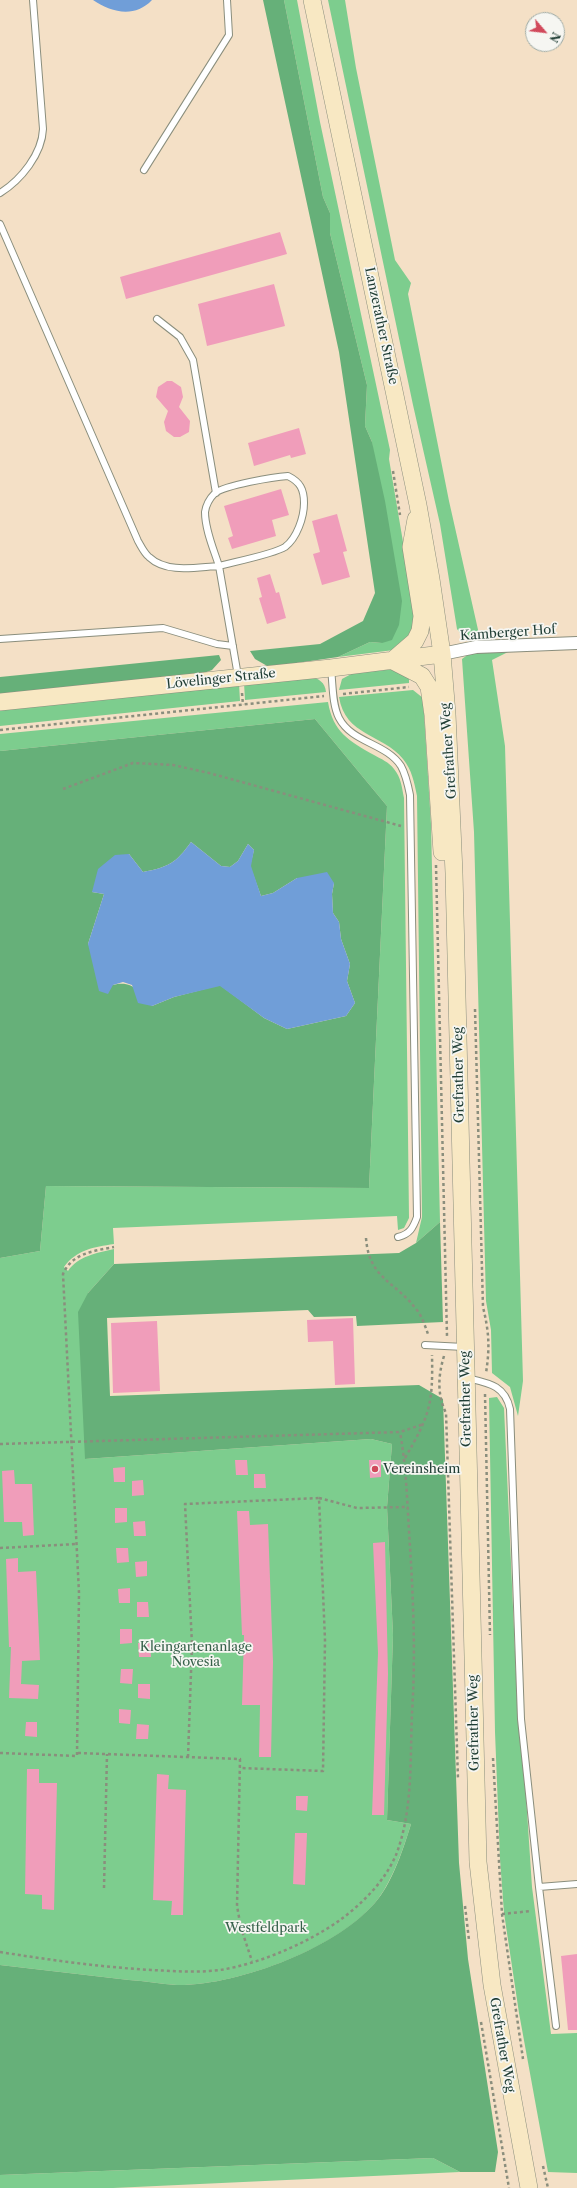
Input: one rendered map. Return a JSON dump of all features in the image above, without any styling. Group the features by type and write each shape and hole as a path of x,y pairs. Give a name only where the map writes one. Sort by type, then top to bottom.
{"main road":[{"name":"Lanzerather Straße","path":"312,0 418,505 442,654"},
{"path":"418,505 411,547 422,616 420,631 415,642 393,661 422,676 429,687 433,715 442,855 454,873"},
{"name":"Lövelinger Straße","path":"0,702 331,668 442,654"},
{"name":"Grefrather Weg","path":"442,654 452,785 478,1862 492,1985 528,2188"}],"street":[{"name":"Kamberger Hof","path":"442,654 476,647 577,643"}],"lane":[{"path":"0,193 14,181 32,161 42,140 43,129 33,0"},
{"path":"144,170 229,35 227,0"},
{"path":"0,224 135,534 148,556 159,564 177,568 219,566 284,547 293,539 298,529 304,507 304,492 297,481 288,476 227,488 216,493 208,501 205,512 207,527 219,566 239,677"},
{"path":"157,318 180,337 193,360 216,493"},
{"path":"0,639 163,628 217,644 233,646"},
{"path":"331,668 336,712 345,726 357,738 390,755 400,765 407,777 410,795 417,1217 413,1228 405,1235 398,1238"},
{"path":"425,1345 465,1347"},
{"path":"466,1378 485,1382 504,1393 510,1409 521,1719 556,2026"},
{"path":"539,1887 577,1884"}],"path":[{"path":"0,730 408,688 412,684 410,669"},
{"path":"64,789 133,763 173,765 209,773 411,828"},
{"path":"475,1006 483,1307 490,1349 485,1382 490,1637"},
{"path":"366,1238 367,1254 373,1267 416,1309 424,1323 432,1345 432,1389 429,1410 424,1424 405,1458"},
{"path":"78,1753 79,1657 77,1544 63,1274 67,1265 74,1258 89,1252 114,1247"},
{"path":"0,1444 400,1432 424,1424"},
{"path":"0,1952 108,1968 192,1972 222,1970 295,1946 328,1928 356,1908 382,1879 395,1857 404,1831 414,1684 414,1593 405,1458 400,1432"},
{"path":"188,1757 192,1644 185,1504 319,1498 357,1508 408,1507"},
{"path":"240,1768 323,1771 325,1640 319,1498"},
{"path":"0,1548 77,1544"},
{"path":"0,1753 77,1756 78,1753 240,1759 237,1906 241,1928 252,1961"},
{"path":"104,1888 108,1754"},
{"path":"493,1755 502,1914 524,2060"},
{"path":"502,1914 542,1910"},
{"path":"502,2149 509,2188"}],"green space":[{"path":"263,0 284,0 323,197 330,213 330,233 367,385 365,426 372,442 385,501 402,601 399,625 392,640 382,643 370,642 338,657 269,667 255,659 250,651 320,644 363,621 375,593 339,352"},
{"path":"284,0 297,0 320,122 390,450 389,459 416,619 411,636 394,650 338,657 370,642 382,643 372,442 365,426 367,385 330,233 330,213 323,197"},
{"path":"328,0 345,0 356,68 395,260 411,283 408,294 449,501 481,643 466,640 457,629 440,524 413,405"},
{"path":"512,650 492,660 505,746 523,1381 518,1416 510,1387 492,1373 491,1330 486,1301 474,832 462,659 470,653"},
{"path":"219,655 221,660 212,670 201,674 0,694 0,677"},
{"path":"395,669 409,674 409,683 339,690 342,679 353,673"},
{"path":"310,676 321,681 326,692 245,700 244,683"},
{"path":"239,683 240,701 0,726 0,708"},
{"path":"413,690 423,698 431,824 440,1222 416,1243 422,1217 417,796 411,772 403,759 395,751 357,727 349,720 343,710 339,697"},
{"name":"Kleingartenanlage Novesia","path":"328,702 330,712 338,728 350,740 394,769 400,779 404,798 409,1218 404,1228 398,1230 397,1216 113,1228 114,1244 86,1250 74,1257 64,1267 68,1271 82,1259 114,1249 114,1264 88,1293 85,1459 371,1439 392,1444 387,1507 393,1635 387,1820 411,1824 393,1873 378,1899 361,1917 340,1933 314,1948 257,1971 229,1979 201,1984 177,1985 0,1965 0,1258 40,1251 46,1186 369,1188 387,806 315,719 0,751 0,734"},
{"path":"315,719 387,806 369,1188 46,1186 40,1251 0,1258 0,751","holes":["191,842 221,866 230,867 238,861 248,844 254,850 250,866 261,896 273,893 297,878 334,883 332,894 333,913 339,922 341,939 350,964 347,981 355,1003 346,1016 287,1029 264,1018 220,985 174,997 152,1006 135,988 126,984 113,985 88,944 104,894 92,892 129,854 143,872 166,866 171,863 181,855"]},
{"path":"440,1222 443,1322 357,1326 356,1316 314,1317 308,1310 107,1318 110,1396 419,1385 443,1399 459,1863 468,1959 498,2152 495,2172 460,2172 433,2158 0,2175 0,1965 177,1985 201,1984 229,1979 257,1971 314,1948 339,1933 361,1917 378,1899 393,1873 411,1824 387,1820 393,1635 387,1507 392,1444 371,1439 85,1459 78,1312 88,1293 114,1264 399,1253 416,1243"},
{"path":"497,1397 504,1408 518,1718 525,1781 532,1887 551,2034 577,2033 577,2173 548,2172 519,2013 504,1913 500,1859 495,1732 489,1398"},
{"path":"433,2158 460,2172 113,2188 0,2188 0,2175"}],"water":[{"path":"93,0 152,0 145,6 138,9 123,12 108,8"},
{"path":"191,842 221,866 230,867 238,861 248,844 254,850 251,866 261,896 273,893 297,878 327,872 334,883 332,894 333,913 339,922 341,939 350,964 347,981 355,1003 346,1016 287,1029 264,1018 220,986 174,997 152,1006 138,1003 132,985 123,982 113,985 108,994 99,991 88,944 104,894 92,892 98,869 115,855 129,854 143,872 166,866 181,855"}],"building":[{"path":"280,232 287,254 126,299 120,277"},
{"path":"274,284 285,326 207,346 198,304"},
{"path":"167,381 172,381 181,387 183,397 179,407 190,421 189,432 180,437 174,437 166,431 164,422 168,411 156,397 158,387"},
{"path":"299,428 306,454 291,458 290,455 254,466 248,443"},
{"path":"281,489 289,515 272,520 276,536 232,549 228,538 233,536 224,506"},
{"path":"337,514 347,551 343,552 350,577 322,585 313,554 320,552 312,521"},
{"path":"270,574 276,593 279,592 286,618 267,624 259,598 262,597 257,578"},
{"path":"353,1318 355,1384 335,1385 333,1341 308,1342 307,1320"},
{"path":"157,1321 160,1391 113,1393 111,1323"},
{"path":"235,1460 247,1460 248,1475 236,1475"},
{"name":"Vereinsheim","path":"369,1460 381,1460 381,1477 370,1478"},
{"path":"125,1467 125,1482 114,1482 113,1468"},
{"path":"14,1470 15,1484 32,1484 34,1535 23,1536 22,1522 4,1522 2,1471"},
{"path":"254,1474 265,1474 266,1488 254,1488"},
{"path":"143,1480 144,1495 132,1496 132,1481"},
{"path":"115,1508 127,1508 127,1522 115,1523"},
{"path":"237,1511 249,1511 250,1525 268,1524 273,1662 271,1757 259,1757 260,1705 242,1705 244,1635 242,1635"},
{"path":"145,1521 146,1536 134,1536 133,1522"},
{"path":"385,1542 388,1674 384,1815 372,1815 378,1653 373,1543"},
{"path":"116,1548 128,1548 129,1562 117,1563"},
{"path":"18,1558 18,1572 36,1571 40,1660 22,1661 21,1684 39,1685 38,1699 9,1698 11,1647 9,1647 6,1559"},
{"path":"147,1561 147,1576 136,1577 135,1562"},
{"path":"130,1588 130,1603 119,1603 118,1589"},
{"path":"137,1602 148,1602 149,1617 137,1617"},
{"path":"120,1629 132,1629 132,1643 120,1644"},
{"path":"138,1643 150,1643 151,1657 139,1657"},
{"path":"121,1669 133,1669 132,1684 120,1683"},
{"path":"138,1684 150,1684 150,1699 138,1698"},
{"path":"119,1709 131,1710 130,1724 119,1723"},
{"path":"26,1722 37,1722 37,1737 25,1736"},
{"path":"137,1724 149,1725 148,1739 136,1739"},
{"path":"27,1769 39,1769 39,1783 57,1783 54,1910 42,1909 42,1895 25,1894"},
{"path":"157,1774 169,1775 168,1789 186,1790 183,1915 171,1915 172,1901 153,1900"},
{"path":"296,1796 308,1796 307,1811 296,1810"},
{"path":"295,1833 307,1833 305,1885 293,1884"},
{"path":"577,1954 577,2030 568,2030 561,1956"}],"place":[{"name":"Vereinsheim","path":"375,1469"}],"park label":[{"name":"Westfeldpark","path":"266,1928"}]}
